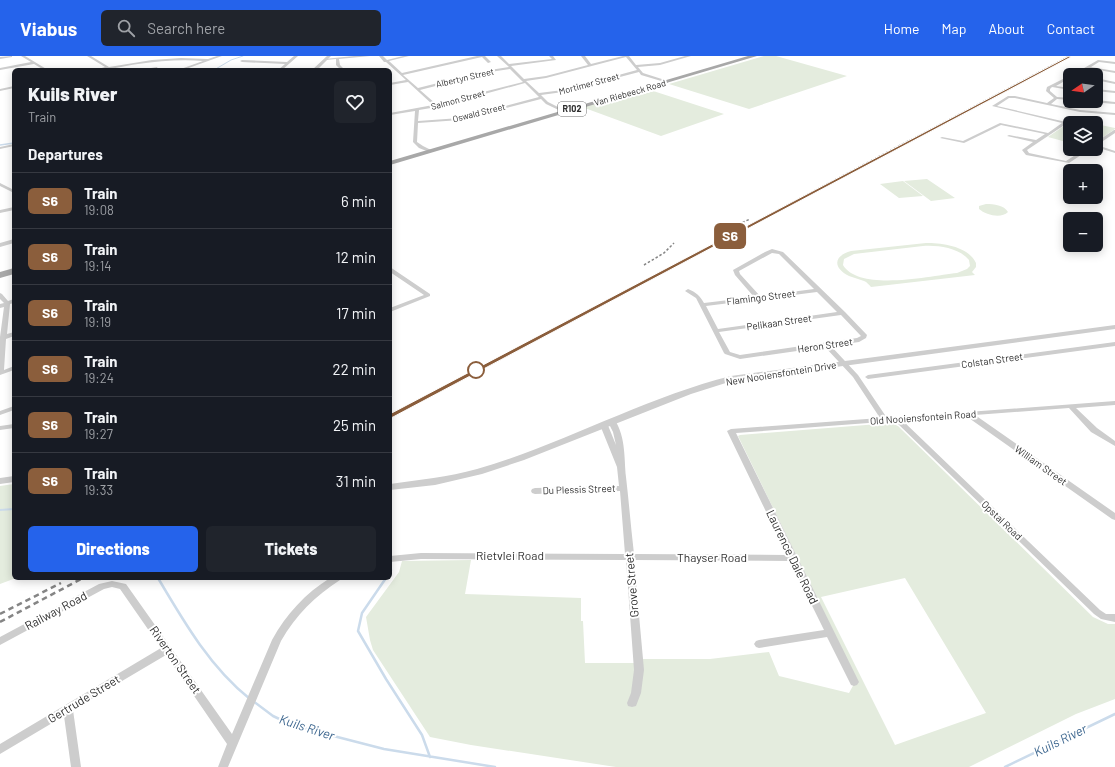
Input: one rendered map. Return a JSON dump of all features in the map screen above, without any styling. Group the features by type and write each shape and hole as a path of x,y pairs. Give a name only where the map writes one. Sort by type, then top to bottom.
{"main road":[{"name":"Van Riebeeck Road","path":"392,162 754,56"},
{"path":"0,275 12,272"}],"street":[{"path":"0,58 10,56"},
{"path":"23,56 43,68"},
{"path":"89,56 109,68 158,58 190,58 208,60"},
{"path":"186,68 220,56"},
{"path":"283,68 296,56"},
{"path":"316,68 327,57 337,58 368,56"},
{"path":"381,56 436,106"},
{"path":"385,61 407,56"},
{"path":"401,74 482,56 489,62"},
{"path":"500,56 549,105 565,112"},
{"name":"Albertyn Street","path":"418,89 490,71 534,62 554,60 551,56"},
{"path":"583,56 591,66"},
{"path":"627,56 643,74 667,82"},
{"name":"Salmon Street","path":"392,114 436,106 524,81 546,77 627,56"},
{"path":"635,66 662,64 689,56"},
{"path":"1088,67 1110,57"},
{"path":"337,58 338,65 341,68"},
{"path":"530,59 534,62"},
{"path":"242,61 289,63"},
{"path":"1102,61 1115,63"},
{"path":"0,69 34,63"},
{"path":"1088,67 1115,72"},
{"name":"Mortimer Street","path":"539,96 639,71"},
{"path":"1063,80 1052,86 1048,90 1056,98 1063,98"},
{"path":"1103,80 1115,83"},
{"path":"392,84 409,81"},
{"path":"1052,86 1063,88"},
{"path":"0,90 12,87"},
{"path":"1103,91 1115,92"},
{"name":"Oswald Street","path":"417,122 460,119 539,96"},
{"path":"1078,156 1070,162 1062,162 1028,154 1024,151 1065,123 994,106 1008,97 1012,97 1084,111 1115,115"},
{"path":"1048,104 1056,98"},
{"path":"1103,102 1115,103"},
{"path":"417,110 415,142 429,151"},
{"path":"942,138 964,142 997,124 1049,134"},
{"path":"1103,141 1113,135 1115,131"},
{"path":"1009,136 1037,142"},
{"path":"0,148 12,145"},
{"path":"1103,148 1115,152"},
{"path":"0,185 12,191"},
{"path":"0,212 12,209"},
{"path":"0,245 12,242"},
{"name":"Heron Street","path":"688,291 698,297 727,353 737,357 859,340 864,337 864,335 843,313 784,254 770,252 737,269 736,272 759,298"},
{"path":"392,271 428,295 392,309"},
{"name":"Flamingo Street","path":"702,305 819,290"},
{"path":"0,295 7,303 2,338 0,372 12,369"},
{"path":"0,306 12,302"},
{"name":"Pelikaan Street","path":"715,331 843,313"},
{"name":"New Nooiensfontein Drive","path":"392,487 435,483 465,477 525,456 687,392 720,382 755,375 1115,327"},
{"path":"2,338 12,335"},
{"name":"Colstan Street","path":"868,377 1115,344"},
{"path":"827,345 866,390 884,419"},
{"name":"Old Nooiensfontein Road","path":"731,431 1115,403"},
{"path":"1070,406 1094,430 1115,444"},
{"path":"0,413 12,409"},
{"name":"William Street","path":"968,414 1115,517"},
{"name":"Opstal Road","path":"897,419 1097,612 1112,618"},
{"name":"Grove Street","path":"608,424 621,467 630,557 639,671 636,695 632,702"},
{"path":"0,428 12,426"},
{"name":"Laurence Dale Road","path":"731,431 854,682"},
{"path":"0,481 12,480"},
{"name":"Du Plessis Street","path":"534,491 623,488"},
{"name":"Rietvlei Road","path":"392,559 421,556 630,557"},
{"name":"Thayser Road","path":"630,557 793,558"},
{"path":"223,767 277,640 286,623 309,598 334,580"},
{"name":"Railway Road","path":"0,641 102,586 112,584"},
{"name":"Riverton Street","path":"112,584 120,584 125,588 233,744"},
{"path":"759,644 830,633"},
{"name":"Gertrude Street","path":"0,749 167,649"},
{"path":"68,708 76,767"}],"shaded area":[{"path":"764,56 776,56 847,76 749,109 669,84"},
{"path":"644,88 724,114 661,136 582,107"},
{"path":"1103,125 1115,129 1103,137"},
{"path":"1063,126 1063,141 1048,137"},
{"path":"927,179 955,198 931,201 904,181"},
{"path":"903,181 923,196 899,198 880,184"},
{"path":"986,204 1001,206 1008,212 998,216 986,213 979,209 979,206"},
{"path":"926,243 947,245 961,249 972,257 976,263 976,267 972,272 975,275 871,287 865,281 844,273 838,266 838,259 845,253 851,251","holes":["929,246 954,250 965,256 969,260 970,266 967,269 957,273 913,279 879,280 864,278 851,273 843,265 844,259 854,254"]},
{"path":"891,423 898,426 1093,617 1108,624 1115,624 1115,699 1076,714 969,767 616,767 471,745 430,737 373,650 366,617 399,572 402,561 471,560 465,594 581,598 581,621 583,621 585,663 638,663 638,659 710,659 769,652 779,676 849,693 855,682 858,682 738,436","holes":["905,578 986,713 895,745 821,597"]},
{"path":"12,484 12,580 0,584 0,486"}],"waterway":[{"path":"217,68 231,60 243,56"},
{"path":"0,145 12,143"},
{"name":"Kuils River","path":"0,510 12,509"},
{"name":"Kuils River","path":"159,580 188,627 210,658 222,673 250,699"},
{"path":"385,580 362,613 358,631 386,679 422,735 430,756"},
{"name":"Kuils River","path":"253,701 273,716 290,724 384,749 430,756"},
{"name":"Kuils River","path":"1005,767 1115,714"},
{"name":"Kuils River","path":"430,756 495,767"}],"railway":[{"path":"908,141 1069,56"},
{"path":"453,383 910,140"},
{"path":"726,230 750,219"},
{"path":"644,265 664,253 674,243"},
{"path":"392,415 455,382"},
{"path":"0,622 79,580"},
{"path":"0,614 61,583"}],"train":[{"name":"S6","path":"392,415 983,103 1069,56"}]}
